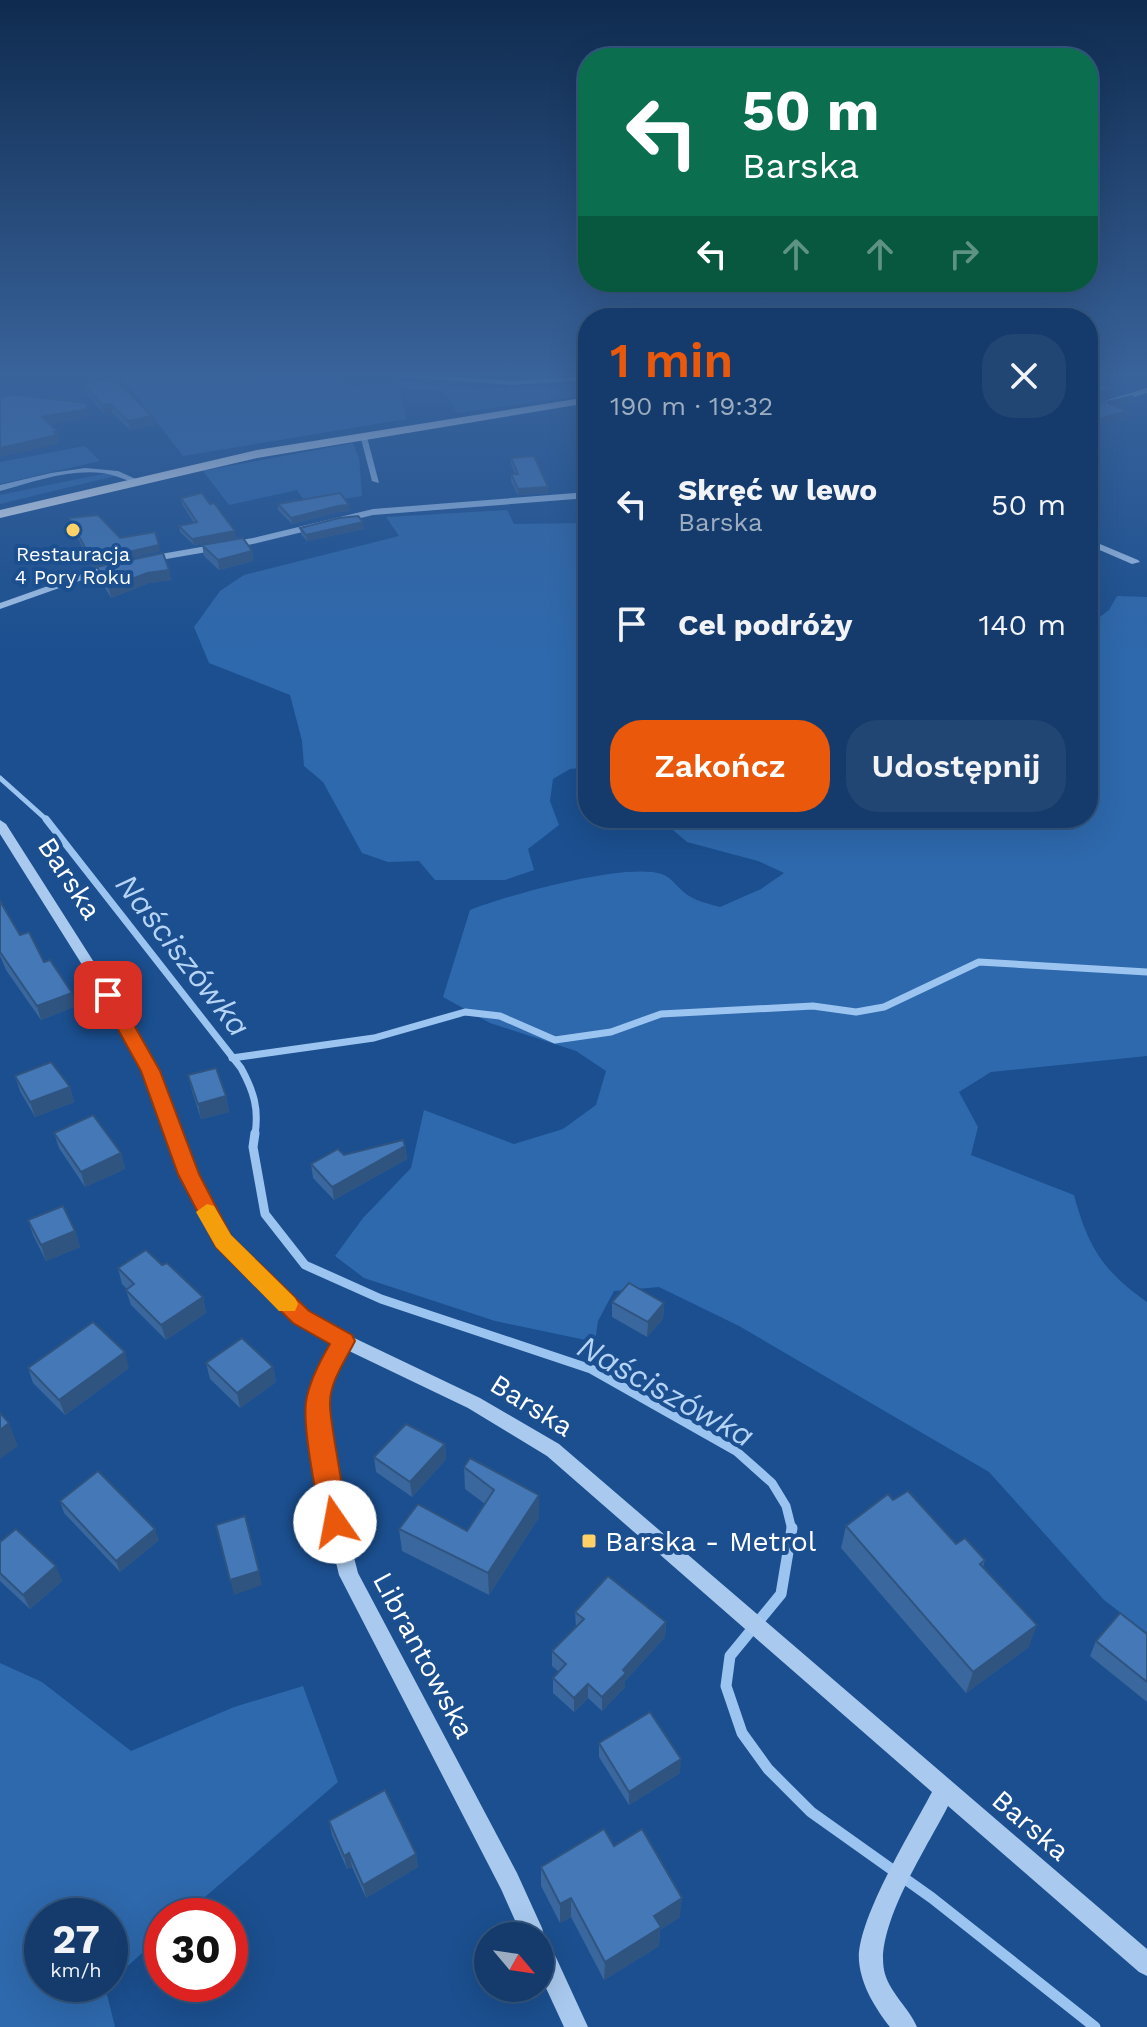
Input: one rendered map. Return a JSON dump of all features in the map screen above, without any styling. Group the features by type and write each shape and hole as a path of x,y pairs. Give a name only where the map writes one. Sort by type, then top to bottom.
{"main road":[{"path":"0,514 134,480 200,468"}],"street":[{"path":"0,488 91,468 117,471 134,480"},
{"path":"372,468 376,481"},
{"path":"0,606 115,565 253,541 339,518 373,512 578,496"},
{"path":"1098,546 1135,562"},
{"name":"Barska","path":"0,824 125,1022 151,1071 189,1174 223,1241 301,1317 474,1403 553,1450 1147,1964"},
{"name":"Librantowska","path":"344,1341 329,1365 318,1402 329,1495 349,1575 528,1922"},
{"path":"905,2027 880,1996 870,1955 880,1921 945,1789"},
{"path":"554,1979 576,2027"}],"shaded area":[{"path":"0,468 71,468 0,484"},
{"path":"221,468 360,468 362,496 307,505 297,490 229,505 203,471"},
{"path":"112,472 115,476 0,504 0,495"},
{"path":"507,510 514,524 578,523 578,768 553,779 550,801 559,825 528,849 534,870 505,880 435,880 419,861 388,862 362,853 323,782 304,766 302,741 290,695 209,663 194,627 220,591 244,575 399,536 386,517"},
{"path":"1117,596 1147,597 1147,1056 991,1072 959,1092 978,1127 971,1155 1074,1195 1085,1229 1099,1256 1119,1280 1147,1302 1147,1633 1104,1600 989,1472 739,1326 659,1287 614,1291 598,1321 595,1342 495,1321 364,1278 335,1256 363,1218 411,1168 424,1110 514,1144 563,1129 596,1105 606,1071 576,1051 490,1023 443,997 470,910 566,882 645,871 662,874 691,897 720,907 761,889 784,873 758,861 687,842 671,828 1098,828 1098,618 1109,610"},
{"path":"0,1663 42,1682 131,1751 234,1707 303,1686 338,1782 204,1898 144,1898 144,1951 128,1966 128,1898 24,1898 24,2002 109,2002 115,2027 0,2027"}],"building":[{"path":"515,468 539,468 548,487 518,489 511,474 518,474"},
{"path":"202,493 210,504 214,503 235,531 192,539 179,526 197,522 181,498"},
{"path":"340,493 349,505 291,518 278,504"},
{"path":"98,515 120,538 155,532 159,545 92,560 69,518"},
{"path":"358,516 363,522 306,535 300,528 339,518"},
{"path":"243,538 252,551 218,560 202,545"},
{"path":"163,553 169,570 147,573 109,588 97,567"},
{"path":"0,901 20,935 29,932 44,962 50,960 72,993 37,1006 0,952"},
{"path":"51,1062 70,1087 30,1102 15,1076"},
{"path":"216,1068 226,1096 198,1104 188,1075"},
{"path":"93,1115 121,1153 81,1172 54,1133"},
{"path":"403,1140 405,1146 332,1187 311,1164 338,1149 344,1155"},
{"path":"63,1206 75,1231 41,1245 28,1220"},
{"path":"146,1250 162,1265 167,1263 203,1297 161,1325 126,1290 134,1284 118,1268"},
{"path":"629,1283 664,1303 648,1322 612,1302"},
{"path":"93,1322 125,1352 59,1400 28,1368"},
{"path":"242,1338 273,1367 237,1393 206,1363"},
{"path":"0,1413 9,1423 0,1430"},
{"path":"406,1424 445,1444 410,1482 374,1457"},
{"path":"470,1458 539,1495 488,1573 399,1529 418,1504 467,1531 494,1490 464,1467"},
{"path":"98,1471 155,1529 116,1561 60,1501"},
{"path":"908,1491 956,1544 965,1538 985,1560 980,1564 1037,1625 973,1672 846,1526 888,1494 893,1500"},
{"path":"245,1516 259,1571 230,1580 216,1525"},
{"path":"16,1529 56,1566 23,1595 0,1573 0,1542"},
{"path":"608,1576 666,1622 623,1670 626,1673 602,1697 588,1684 574,1698 553,1678 566,1664 552,1651 584,1619 575,1612"},
{"path":"1120,1613 1147,1634 1147,1682 1096,1641"},
{"path":"650,1712 681,1759 629,1792 599,1743"},
{"path":"385,1790 416,1854 363,1885 349,1853 344,1856 329,1821"},
{"path":"604,1829 614,1846 642,1829 682,1898 654,1916 661,1927 605,1962 571,1898 560,1904 541,1867"}],"waterway":[{"name":"Naściszówka","path":"0,778 47,820"},
{"name":"Naściszówka","path":"47,820 233,1058"},
{"path":"233,1058 374,1038 465,1012 500,1016 555,1040 611,1032 661,1014 813,1006 856,1012 884,1007 979,962 1147,972"},
{"name":"Naściszówka","path":"233,1058 241,1068 254,1100 255,1135"},
{"name":"Naściszówka","path":"255,1133 253,1147 265,1214 305,1265 381,1299 591,1369 736,1451 772,1483 786,1506 792,1529"},
{"name":"Naściszówka","path":"792,1529 781,1594 730,1656 726,1686 742,1733 768,1769 811,1812 932,1898 1095,2027"}],"slow traffic":[{"path":"207,1212 223,1241 287,1304"}],"place":[{"name":"Restauracja 4 Pory Roku","path":"73,530"},
{"name":"Barska - Metrol","path":"589,1541"}],"route":[{"path":"108,995 151,1071 189,1174 223,1241 301,1317 344,1341 329,1365 318,1402 335,1522"}]}
